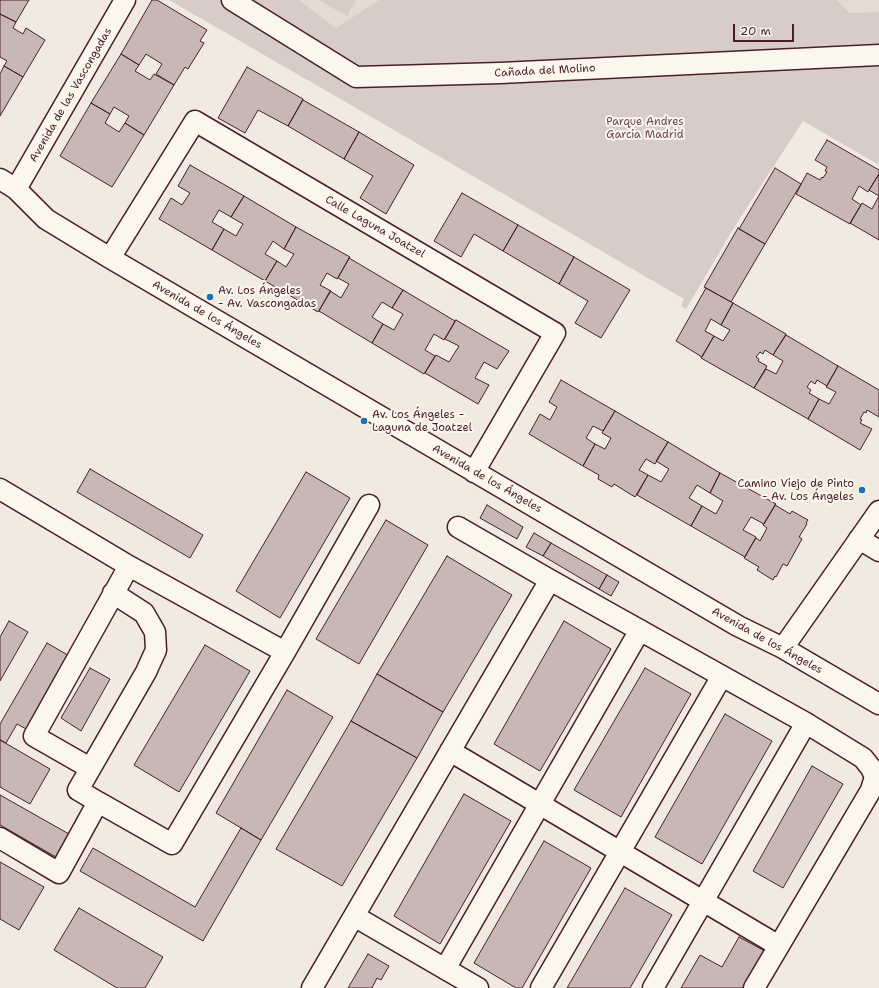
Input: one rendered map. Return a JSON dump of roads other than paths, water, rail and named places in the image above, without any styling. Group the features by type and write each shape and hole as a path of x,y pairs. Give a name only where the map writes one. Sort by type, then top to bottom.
{"street":[{"name":"Avenida de las Vascongadas","path":"4,182 125,0"},
{"name":"Cañada del Molino","path":"232,0 356,77 500,73 879,55"},
{"name":"Calle Laguna Joatzel","path":"110,258 195,122 229,141 555,333 474,472"},
{"name":"Avenida de los Ángeles","path":"4,182 46,219 110,258 738,626 783,648 879,704"},
{"path":"0,489 129,566 285,652"},
{"path":"114,593 144,613 155,632 156,650 146,672 78,790 172,844 285,652 369,505"},
{"path":"783,648 879,511"},
{"path":"458,528 806,723 863,758 871,768 875,777 871,790 754,988"},
{"path":"859,539 879,551"},
{"path":"90,768 34,736 129,566"},
{"path":"312,988 550,580"},
{"path":"445,969 640,630"},
{"path":"541,988 722,676"},
{"path":"653,988 806,723"},
{"path":"450,750 778,946"},
{"path":"0,838 60,873 98,802"},
{"path":"354,916 478,988"}],"place":[{"name":"Av. Los Ángeles - Av. Vascongadas","path":"210,297"},
{"name":"Av. Los Ángeles - Laguna de Joatzel","path":"364,421"},
{"name":"Camino Viejo de Pinto - Av. Los Ángeles","path":"862,490"}],"park label":[{"name":"Parque Andres Garcia Madrid","path":"645,128"}]}
